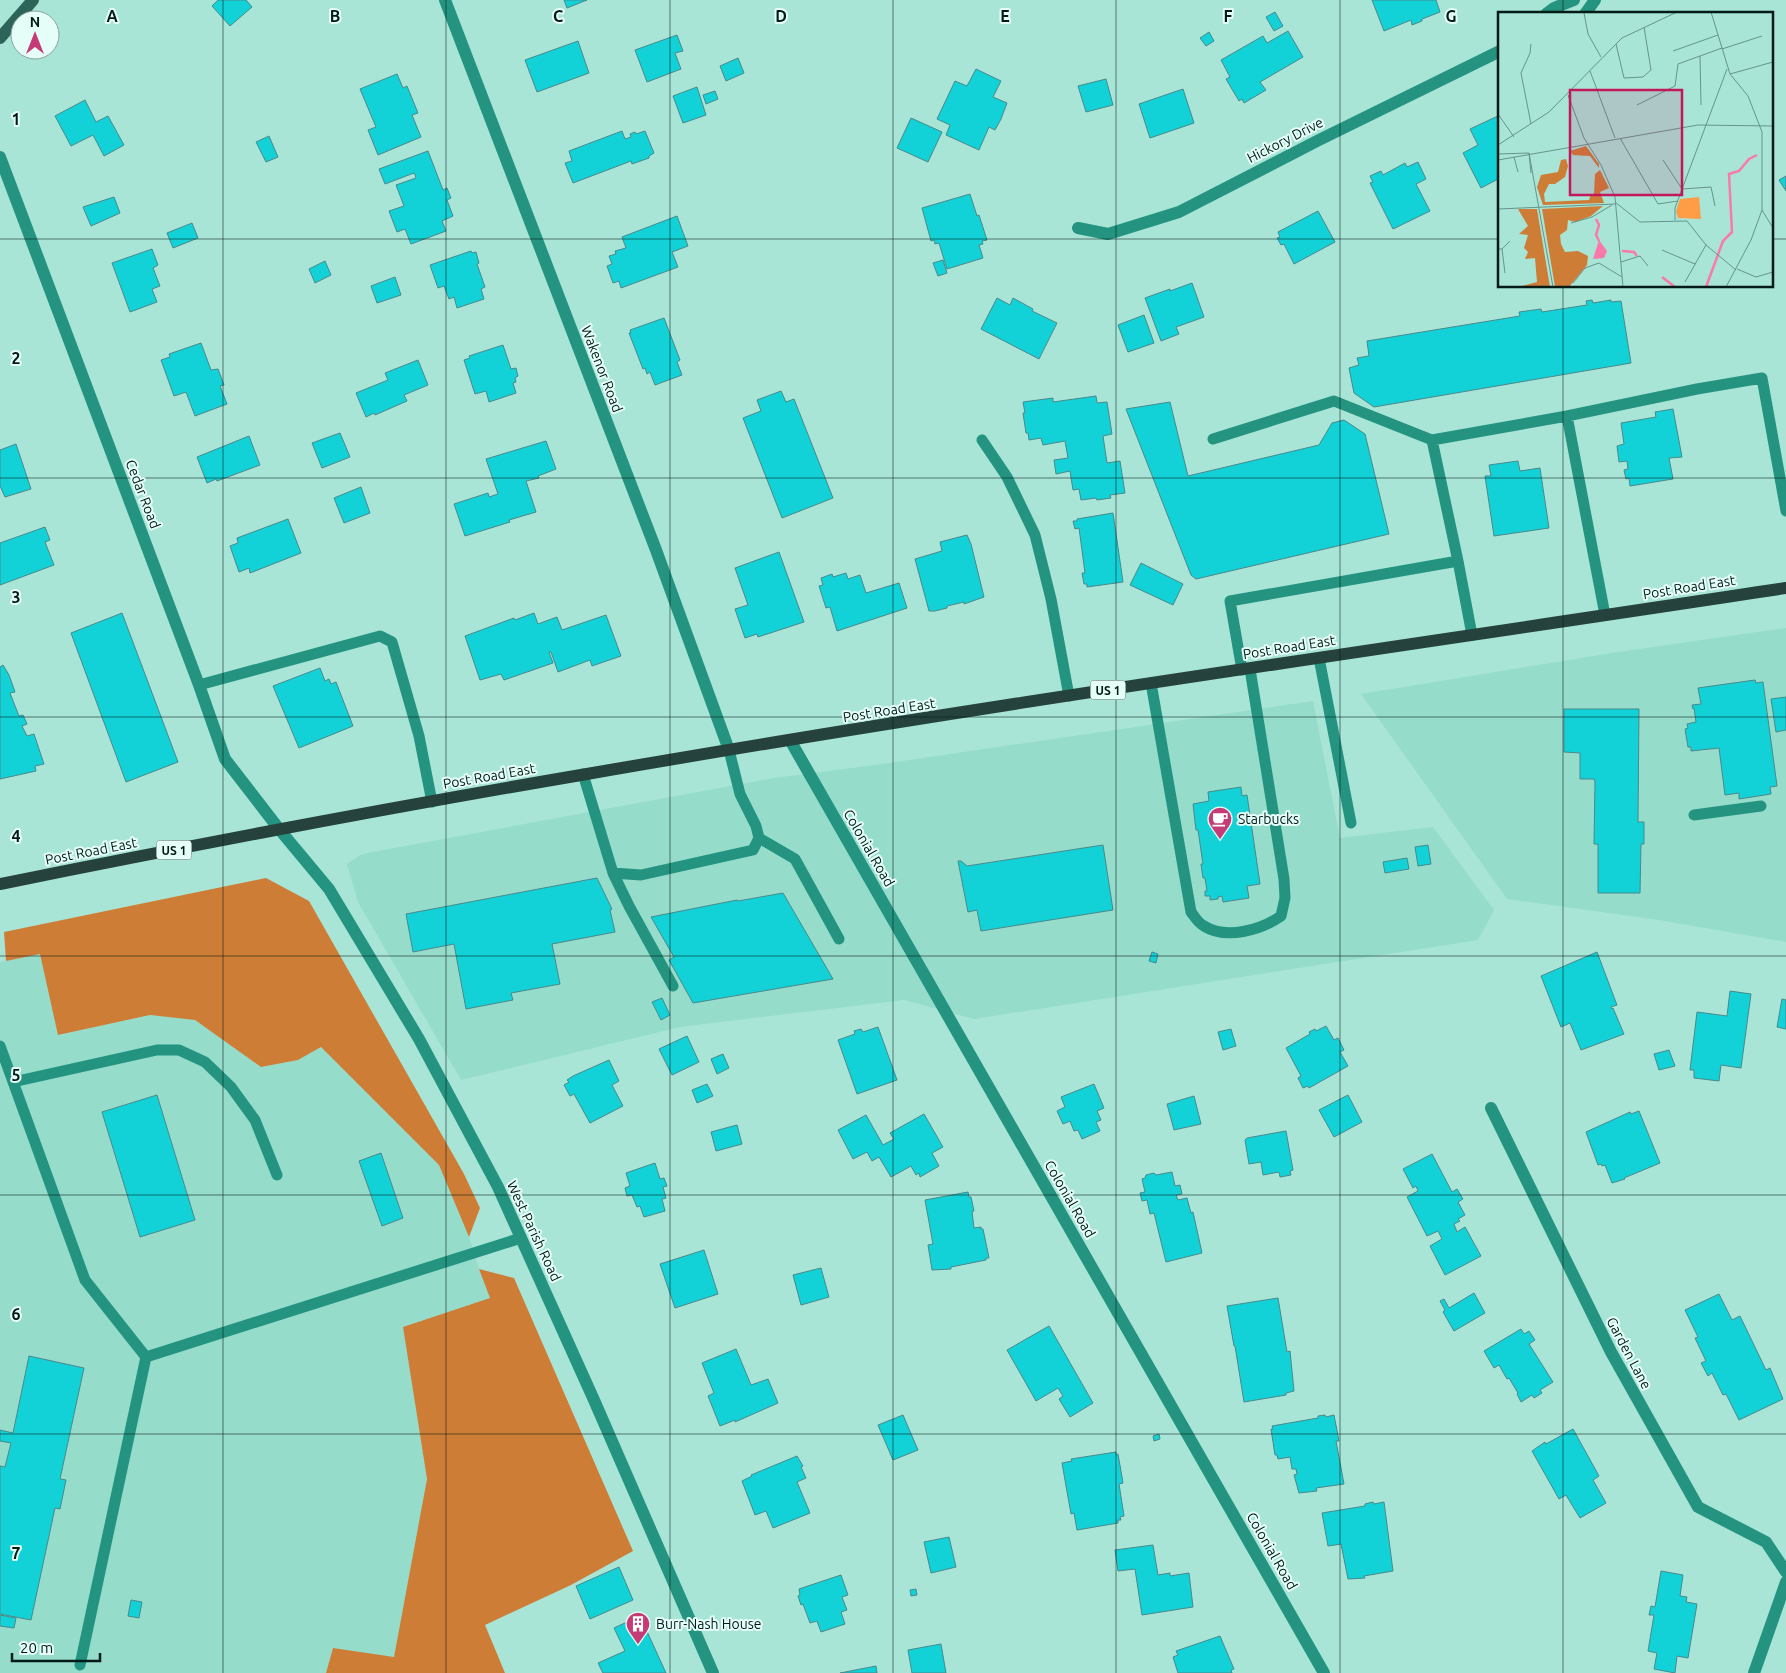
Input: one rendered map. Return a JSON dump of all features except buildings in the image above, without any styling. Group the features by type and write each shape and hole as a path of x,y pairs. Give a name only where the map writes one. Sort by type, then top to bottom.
{"main road":[{"path":"0,38 33,0"},
{"name":"Post Road East","path":"0,884 583,774 1151,683 1786,588"}],"street":[{"name":"Wakenor Road","path":"445,0 656,550 729,750"},
{"path":"1549,12 1574,0"},
{"path":"1586,12 1595,0"},
{"name":"Hickory Drive","path":"1078,228 1108,234 1179,212 1319,140 1498,52"},
{"name":"Cedar Road","path":"0,157 199,685 225,759 279,830"},
{"name":"Colonial Road","path":"790,740 1324,1673"},
{"name":"West Parish Road","path":"279,830 329,889 420,1039 498,1187 594,1400 712,1673"},
{"name":"Garden Lane","path":"1490,1108 1611,1352 1698,1507 1766,1542 1786,1572"},
{"path":"1754,1673 1786,1582"}],"lane":[{"path":"1213,439 1334,402 1432,440 1568,416 1697,389 1762,378 1786,511"},
{"path":"1568,416 1605,615"},
{"path":"982,440 1007,478 1035,535 1051,599 1070,696"},
{"path":"1432,440 1472,635"},
{"path":"1151,683 1191,912 1202,925 1213,931 1230,933 1253,929 1273,922 1281,916 1283,910 1285,898 1284,879 1246,669 1230,601 1458,561"},
{"path":"199,685 380,636 392,642 420,736 432,802"},
{"path":"1319,658 1351,823"},
{"path":"613,873 641,875 753,850 759,838 756,826 740,794 729,750"},
{"path":"583,774 613,873 628,906 673,986"},
{"path":"1694,815 1761,806"},
{"path":"759,838 794,859 839,938"},
{"path":"0,1046 85,1280 146,1357"},
{"path":"13,1082 157,1050 179,1050 205,1062 231,1086 254,1120 277,1175"},
{"path":"146,1357 521,1238"},
{"path":"80,1665 146,1357"}],"shaded area":[{"path":"1786,628 1786,942 1659,920 1507,899 1361,694 1618,652"},
{"path":"1313,701 1340,838 1433,827 1494,910 1478,940 974,1019 904,1000 680,1027 461,1080 358,902 347,864 362,854 774,778"},
{"path":"266,878 309,901 464,1174 480,1208 469,1237 439,1165 321,1047 298,1060 261,1067 195,1020 150,1015 58,1035 40,954 6,961 4,932"},
{"path":"40,954 59,1035 150,1015 195,1020 261,1067 298,1060 321,1047 439,1165 469,1237 490,1298 403,1327 427,1479 394,1658 333,1648 326,1673 0,1673 0,962"},
{"path":"479,1269 514,1278 633,1551 571,1585 485,1625 505,1673 326,1673 333,1648 394,1657 427,1479 403,1327 490,1298"}],"place":[{"name":"Starbucks","path":"1220,840"},
{"name":"Burr-Nash House","path":"638,1645"}]}
